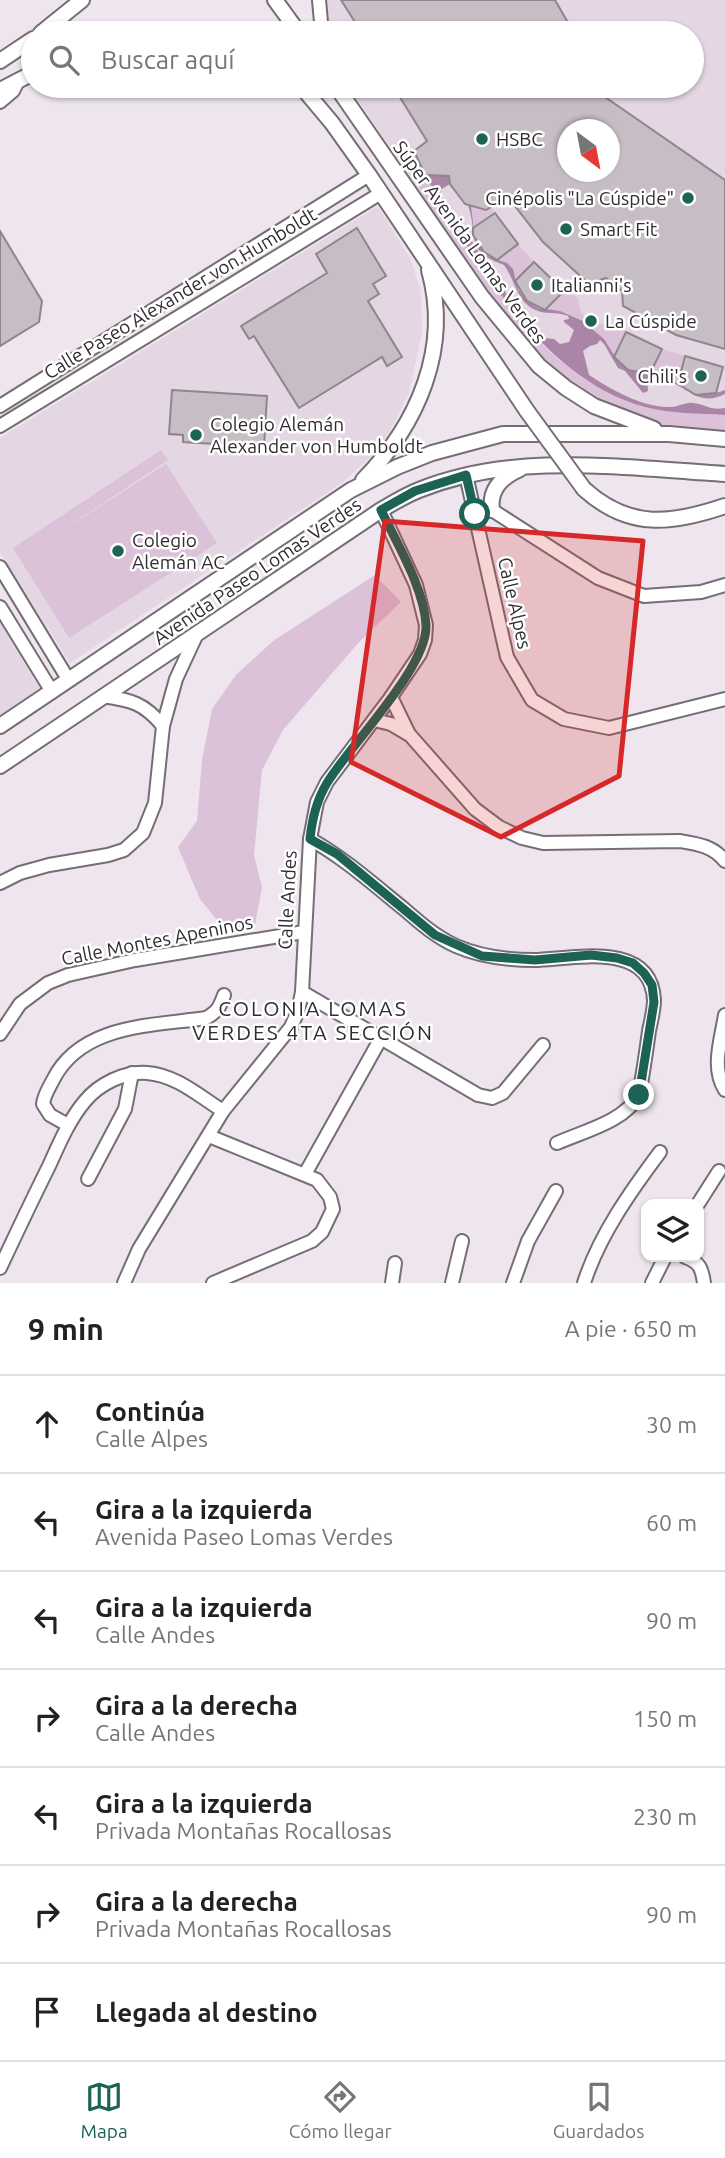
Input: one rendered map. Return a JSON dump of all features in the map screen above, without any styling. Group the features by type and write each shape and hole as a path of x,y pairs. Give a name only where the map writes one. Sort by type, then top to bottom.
{"main road":[{"path":"56,21 82,0"},
{"path":"275,0 290,21"},
{"path":"0,61 21,47"},
{"path":"0,90 21,79"},
{"path":"311,98 369,175 527,411 584,489 610,509 628,517 650,521 677,520 725,506"},
{"name":"Súper Avenida Lomas Verdes","path":"344,98 482,296 539,366 594,406 669,434"},
{"path":"351,490 393,447 424,389 433,358 437,305 424,255"},
{"name":"Avenida Paseo Lomas Verdes","path":"0,726 351,490 432,453 503,434 669,434 725,439"},
{"path":"492,510 493,491 502,480 531,465"},
{"name":"Avenida Paseo Lomas Verdes","path":"0,766 381,510 415,491 466,475 531,465 725,474"}],"street":[{"path":"319,0 321,21"},
{"path":"0,102 13,91 18,81"},
{"name":"Calle Paseo Alexander von Humboldt","path":"0,406 369,175"},
{"name":"Calle Paseo Alexander von Humboldt","path":"0,426 381,193"},
{"path":"320,207 332,224"},
{"path":"54,372 65,385"},
{"name":"Calle Alpes","path":"466,475 507,657 532,700 564,719 609,728 725,699"},
{"name":"Calle Andes","path":"124,1283 139,1249 170,1195 223,1111 291,1027 302,992 310,839 317,802 327,782 391,698 420,654 425,640 426,625 416,585 381,510"},
{"path":"475,514 492,510 598,578 645,596 701,592 725,585"},
{"path":"0,567 68,679"},
{"path":"0,607 51,690"},
{"path":"0,883 49,864 124,850 143,833 155,803 163,726 176,679 196,636"},
{"path":"103,696 139,704 152,712 163,726"},
{"path":"391,698 409,734 475,809 499,827 522,838 543,843 680,841 701,844 718,852 725,861"},
{"path":"374,720 391,724 409,734"},
{"path":"310,839 337,854 435,935 455,946 482,956 508,959 535,960 591,955 617,958 633,963 644,973 652,985 654,1002 639,1095 632,1107 622,1115 557,1143"},
{"name":"Calle Montes Apeninos","path":"0,1034 20,1004 48,983 68,975 135,960 304,932"},
{"path":"302,992 478,1095 492,1098 503,1093 543,1045"},
{"path":"68,1125 50,1115 43,1104 61,1064 70,1055 87,1043 112,1032 206,1018 216,1013 224,995"},
{"path":"725,1015 717,1065 718,1080 725,1090"},
{"path":"305,1174 381,1038"},
{"path":"0,1268 68,1125 87,1098 109,1081 144,1072 167,1077 223,1111"},
{"path":"88,1178 125,1110 132,1073"},
{"path":"209,1136 317,1180 325,1188 333,1209 322,1232 312,1241 213,1283"},
{"path":"584,1283 589,1267 629,1193 660,1152"},
{"path":"701,1199 719,1171"},
{"path":"513,1283 528,1241 556,1191"},
{"path":"452,1283 462,1241"},
{"path":"652,1283 662,1262"},
{"path":"697,1262 702,1270 704,1283"},
{"path":"392,1283 395,1263"}],"highlighted area":[{"path":"385,521 643,541 619,776 501,837 351,762"}],"shaded area":[{"path":"326,0 725,0 725,432 604,403 567,381 430,212 404,167 356,98 704,98 704,21 327,21"},
{"path":"414,151 441,202 473,251 516,313 548,350 587,380 634,403 665,411 725,415 725,432 671,431 640,420 604,403 544,363 487,295 430,212 407,157"},
{"path":"425,175 449,176 450,184 440,190 443,199 509,297 544,338 554,339 560,344 569,342 574,330 564,322 569,319 568,316 541,312 522,299 504,265 483,254 477,248 475,241 471,216 468,205 471,206 475,240 488,256 507,263 513,269 518,289 527,301 538,308 560,311 583,321 604,339 619,363 633,372 666,372 683,389 657,377 647,379 648,391 643,393 625,371 618,368 600,340 583,351 589,375 618,392 650,405 671,407 693,403 716,409 725,408 725,415 645,407 608,393 575,371 544,344 516,313 466,244"},
{"name":"Colegio Alemán Alexander von Humboldt","path":"378,206 410,258 421,291 422,333 409,393 389,433 370,457 343,482 70,663 0,552 0,438"},
{"path":"471,206 491,206 495,213 473,228"},
{"path":"518,244 534,262 515,281 516,277 502,261 497,260"},
{"path":"564,291 578,298 581,311 588,320 599,324 612,323 627,332 614,357 602,338 586,323 567,314 545,310"},
{"path":"662,349 685,356 678,384 671,375 650,374"},
{"path":"725,390 725,394 713,398 702,398 690,393 707,395"},
{"name":"Colegio Alemán AC","path":"161,450 168,460 46,541 166,464 217,543 69,638 13,548"},
{"path":"375,575 401,602 359,642 283,730 262,770 254,855 262,887 255,925 249,931 226,931 200,899 178,847 197,821 202,760 212,709 236,675 273,641"},
{"path":"0,622 40,689 0,716"}],"building":[{"path":"341,0 555,0 567,21 354,21"},
{"path":"400,98 606,98 725,180 725,349 676,335 623,306 622,291 606,278 589,284 543,242 508,197 486,210 465,204 450,184 449,176 425,175 414,151 427,141"},
{"path":"495,213 518,244 497,260 484,252 473,235 473,228"},
{"path":"357,228 386,276 373,284 379,294 368,301 402,357 387,366 382,357 299,408 254,336 249,339 241,326 327,273 316,254"},
{"path":"0,231 42,301 39,322 0,346"},
{"name":"Italianni's","path":"534,262 564,291 545,310 527,301 515,281"},
{"path":"626,332 662,349 650,374 628,370 614,357"},
{"name":"Chili's","path":"685,356 723,367 716,393 696,395 678,384"},
{"path":"172,390 267,396 264,447 183,442 183,435 169,434"}],"place":[{"name":"HSBC","path":"482,139"},
{"name":"Cinépolis \"La Cúspide\"","path":"688,198"},
{"name":"Smart Fit","path":"566,229"},
{"name":"Italianni's","path":"537,285"},
{"name":"La Cúspide","path":"591,321"},
{"name":"Chili's","path":"701,376"},
{"name":"Colegio Alemán Alexander von Humboldt","path":"196,435"},
{"name":"Colegio Alemán AC","path":"118,551"}],"district":[{"name":"COLONIA LOMAS VERDES 4TA SECCIÓN","path":"313,1021"}],"route":[{"path":"475,514 466,475 415,491 381,510 416,585 426,625 425,640 420,654 391,698 327,782 317,802 310,839 337,854 435,935 455,946 482,956 508,959 535,960 591,955 633,963 652,985 654,1002 639,1095"}]}
